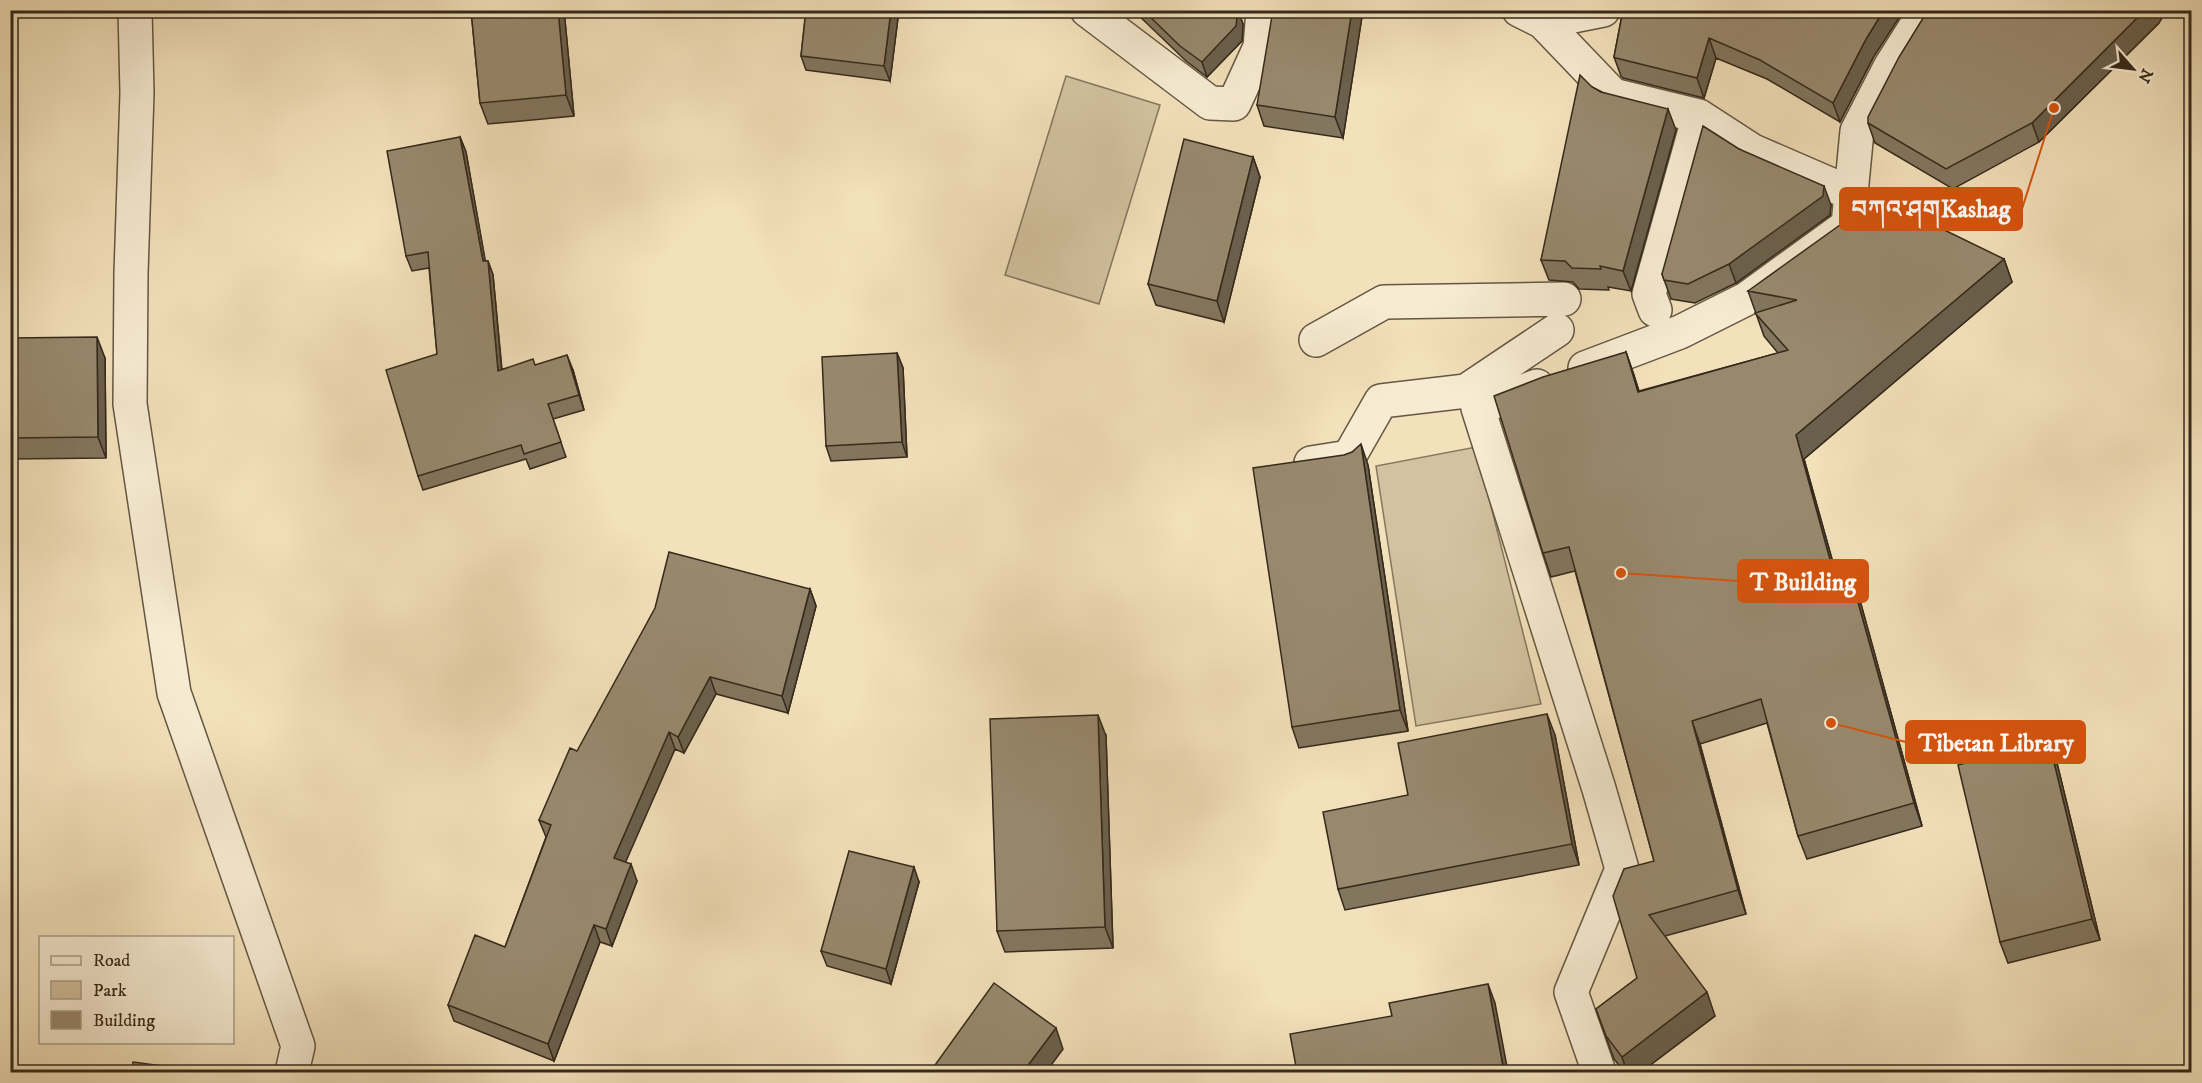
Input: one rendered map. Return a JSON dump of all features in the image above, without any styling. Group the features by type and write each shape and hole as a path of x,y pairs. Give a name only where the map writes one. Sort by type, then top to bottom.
{"street":[{"path":"135,10 137,93 131,273 130,404 174,693 298,1046 292,1072"},
{"path":"1087,10 1210,103 1234,104 1260,47 1263,10"},
{"path":"1531,16 1603,10"},
{"path":"1599,1072 1571,992 1622,869 1599,789 1478,408 1680,332 1746,299 1848,225 1857,130 1890,67 1926,10"},
{"path":"1531,16 1613,96 1700,116 1753,151 1850,193"},
{"path":"1655,310 1649,294 1700,116"},
{"path":"1284,468 1349,457 1381,401 1466,391 1561,314 1384,302 1316,340"}],"green space":[{"path":"1066,76 1160,105 1099,304 1005,275"},
{"path":"1476,447 1541,704 1416,726 1376,466"}],"building":[{"path":"471,10 558,10 566,95 480,103"},
{"path":"806,10 891,10 884,66 801,56"},
{"path":"1143,10 1238,10 1236,26 1202,62 1180,46"},
{"path":"1273,10 1352,10 1335,117 1257,105"},
{"path":"1623,10 1884,10 1866,39 1833,103 1760,60 1709,38 1697,78 1616,58 1614,57"},
{"path":"1928,10 2145,10 2032,123 1946,169 1868,123 1868,117 1899,57"},
{"path":"1580,75 1601,92 1668,109 1623,271 1600,266 1601,269 1572,268 1565,261 1541,260"},
{"path":"1703,126 1739,149 1824,186 1823,196 1729,264 1688,284 1664,280 1662,274"},
{"path":"460,137 483,261 488,261 498,371 533,359 535,365 567,355 579,395 548,404 561,442 524,454 521,445 418,476 386,370 437,354 428,252 406,256 387,151"},
{"path":"1184,139 1253,157 1217,301 1148,284"},
{"path":"1860,189 2004,259 1796,435 1832,567 1847,563 1914,803 1798,836 1761,699 1692,721 1738,890 1649,915 1707,992 1622,1057 1606,1036 1596,1009 1637,978 1613,896 1624,869 1654,861 1569,547 1543,553 1494,396 1543,377 1626,352 1638,392 1788,350 1755,313 1797,300 1748,291 1851,217 1858,204"},
{"path":"97,337 98,437 10,438 10,338"},
{"path":"897,353 902,442 826,446 822,357"},
{"path":"1361,444 1400,710 1292,727 1253,468 1344,455 1352,452"},
{"path":"669,552 810,589 782,696 710,677 678,737 669,732 614,858 631,864 606,929 594,925 548,1044 448,1005 475,935 505,947 551,825 539,820 570,748 577,751 655,608"},
{"path":"1547,714 1572,844 1338,889 1323,812 1408,795 1398,743"},
{"path":"1098,715 1105,927 997,931 990,719"},
{"path":"2049,742 2092,919 2000,942 1958,765"},
{"path":"849,851 914,867 886,969 821,951"},
{"path":"994,983 1056,1028 1023,1072 930,1072"},
{"path":"1488,984 1504,1072 1297,1072 1290,1034 1392,1016 1389,1003"},
{"path":"133,1062 207,1072 132,1072"}],"place":[{"name":"བཀའ་ཤགKashag","path":"2054,108"},
{"name":"T Building","path":"1621,573"},
{"name":"Tibetan Library","path":"1831,723"}]}
